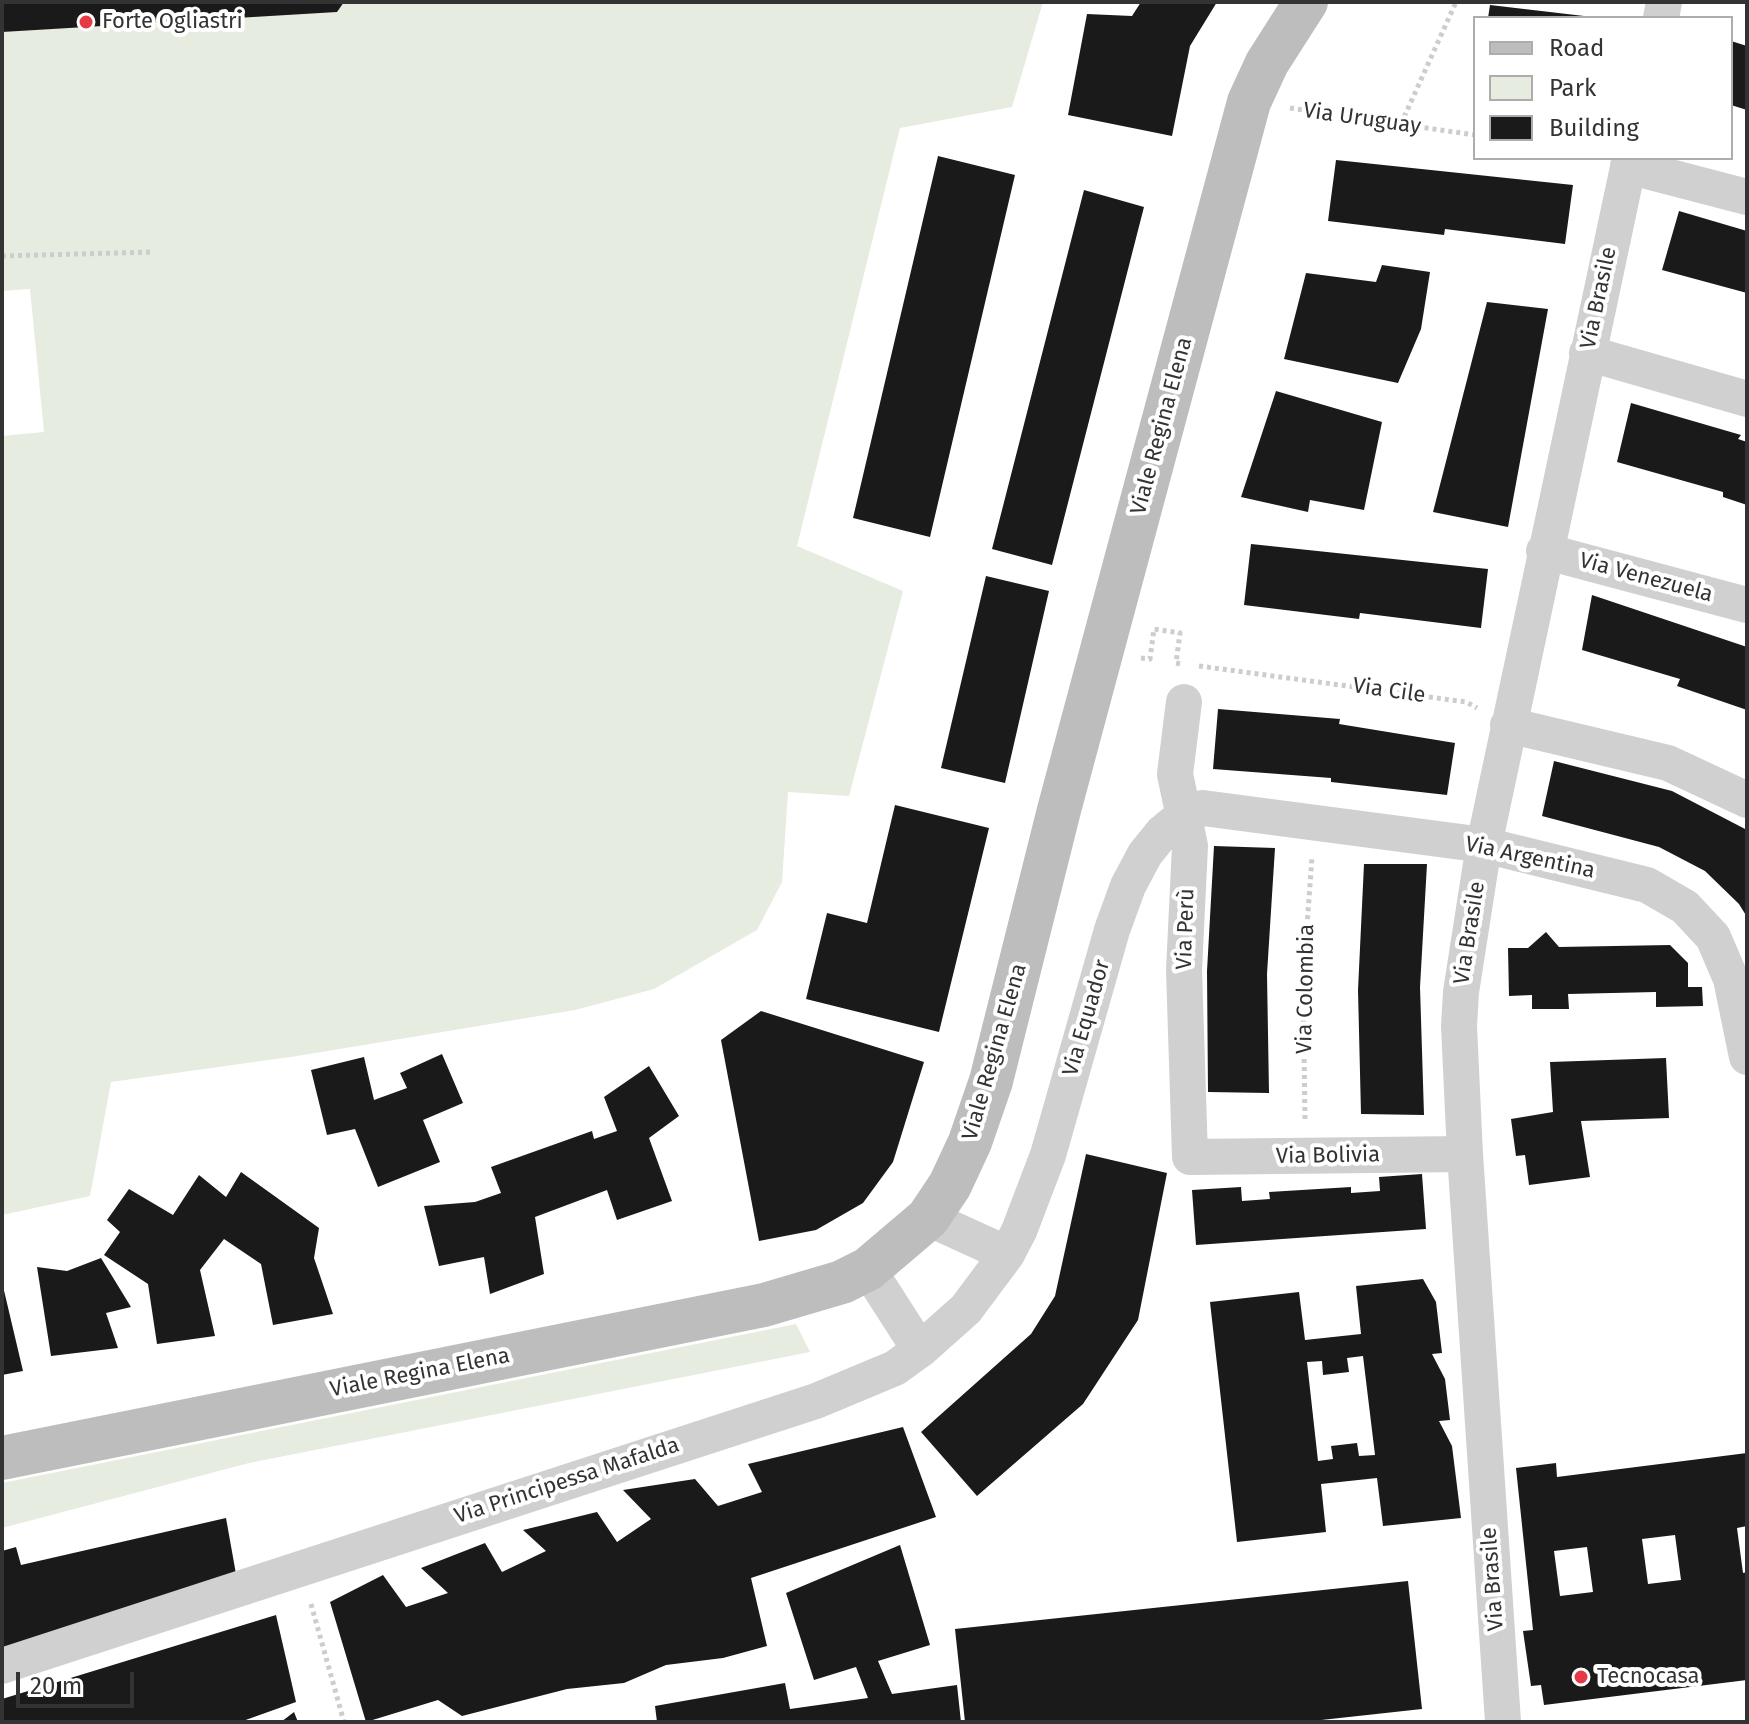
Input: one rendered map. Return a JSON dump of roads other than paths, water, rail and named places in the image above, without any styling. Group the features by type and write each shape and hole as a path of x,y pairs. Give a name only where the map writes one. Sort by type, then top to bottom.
{"main road":[{"name":"Viale Regina Elena","path":"2,1458 764,1305 842,1282 868,1269 928,1218 950,1185 991,1081 1249,102 1267,63 1306,2"}],"street":[{"path":"1629,162 1747,197"},
{"name":"Via Brasile","path":"1503,1722 1465,1154 1459,1026 1464,961 1508,725 1629,162"},
{"path":"1587,353 1747,399"},
{"name":"Via Venezuela","path":"1544,551 1747,605"},
{"name":"Via Perù","path":"1184,702 1175,774 1193,811 1184,970 1190,1157"},
{"path":"1508,725 1668,763 1747,800"},
{"name":"Via Argentina","path":"1193,811 1484,845 1625,878 1668,894 1713,937 1724,958 1747,1057"},
{"name":"Via Equador","path":"1007,1254 1039,1183 1112,930 1128,886 1145,854 1162,833 1193,811"},
{"name":"Via Bolivia","path":"1190,1157 1465,1154"},
{"path":"928,1218 1007,1254"},
{"name":"Via Principessa Mafalda","path":"2,1666 816,1401 883,1373 920,1350 966,1309 1007,1254"},
{"path":"868,1269 920,1350"}],"place":[{"name":"Forte Ogliastri","path":"86,22"},
{"name":"Tecnocasa","path":"1581,1677"}]}
